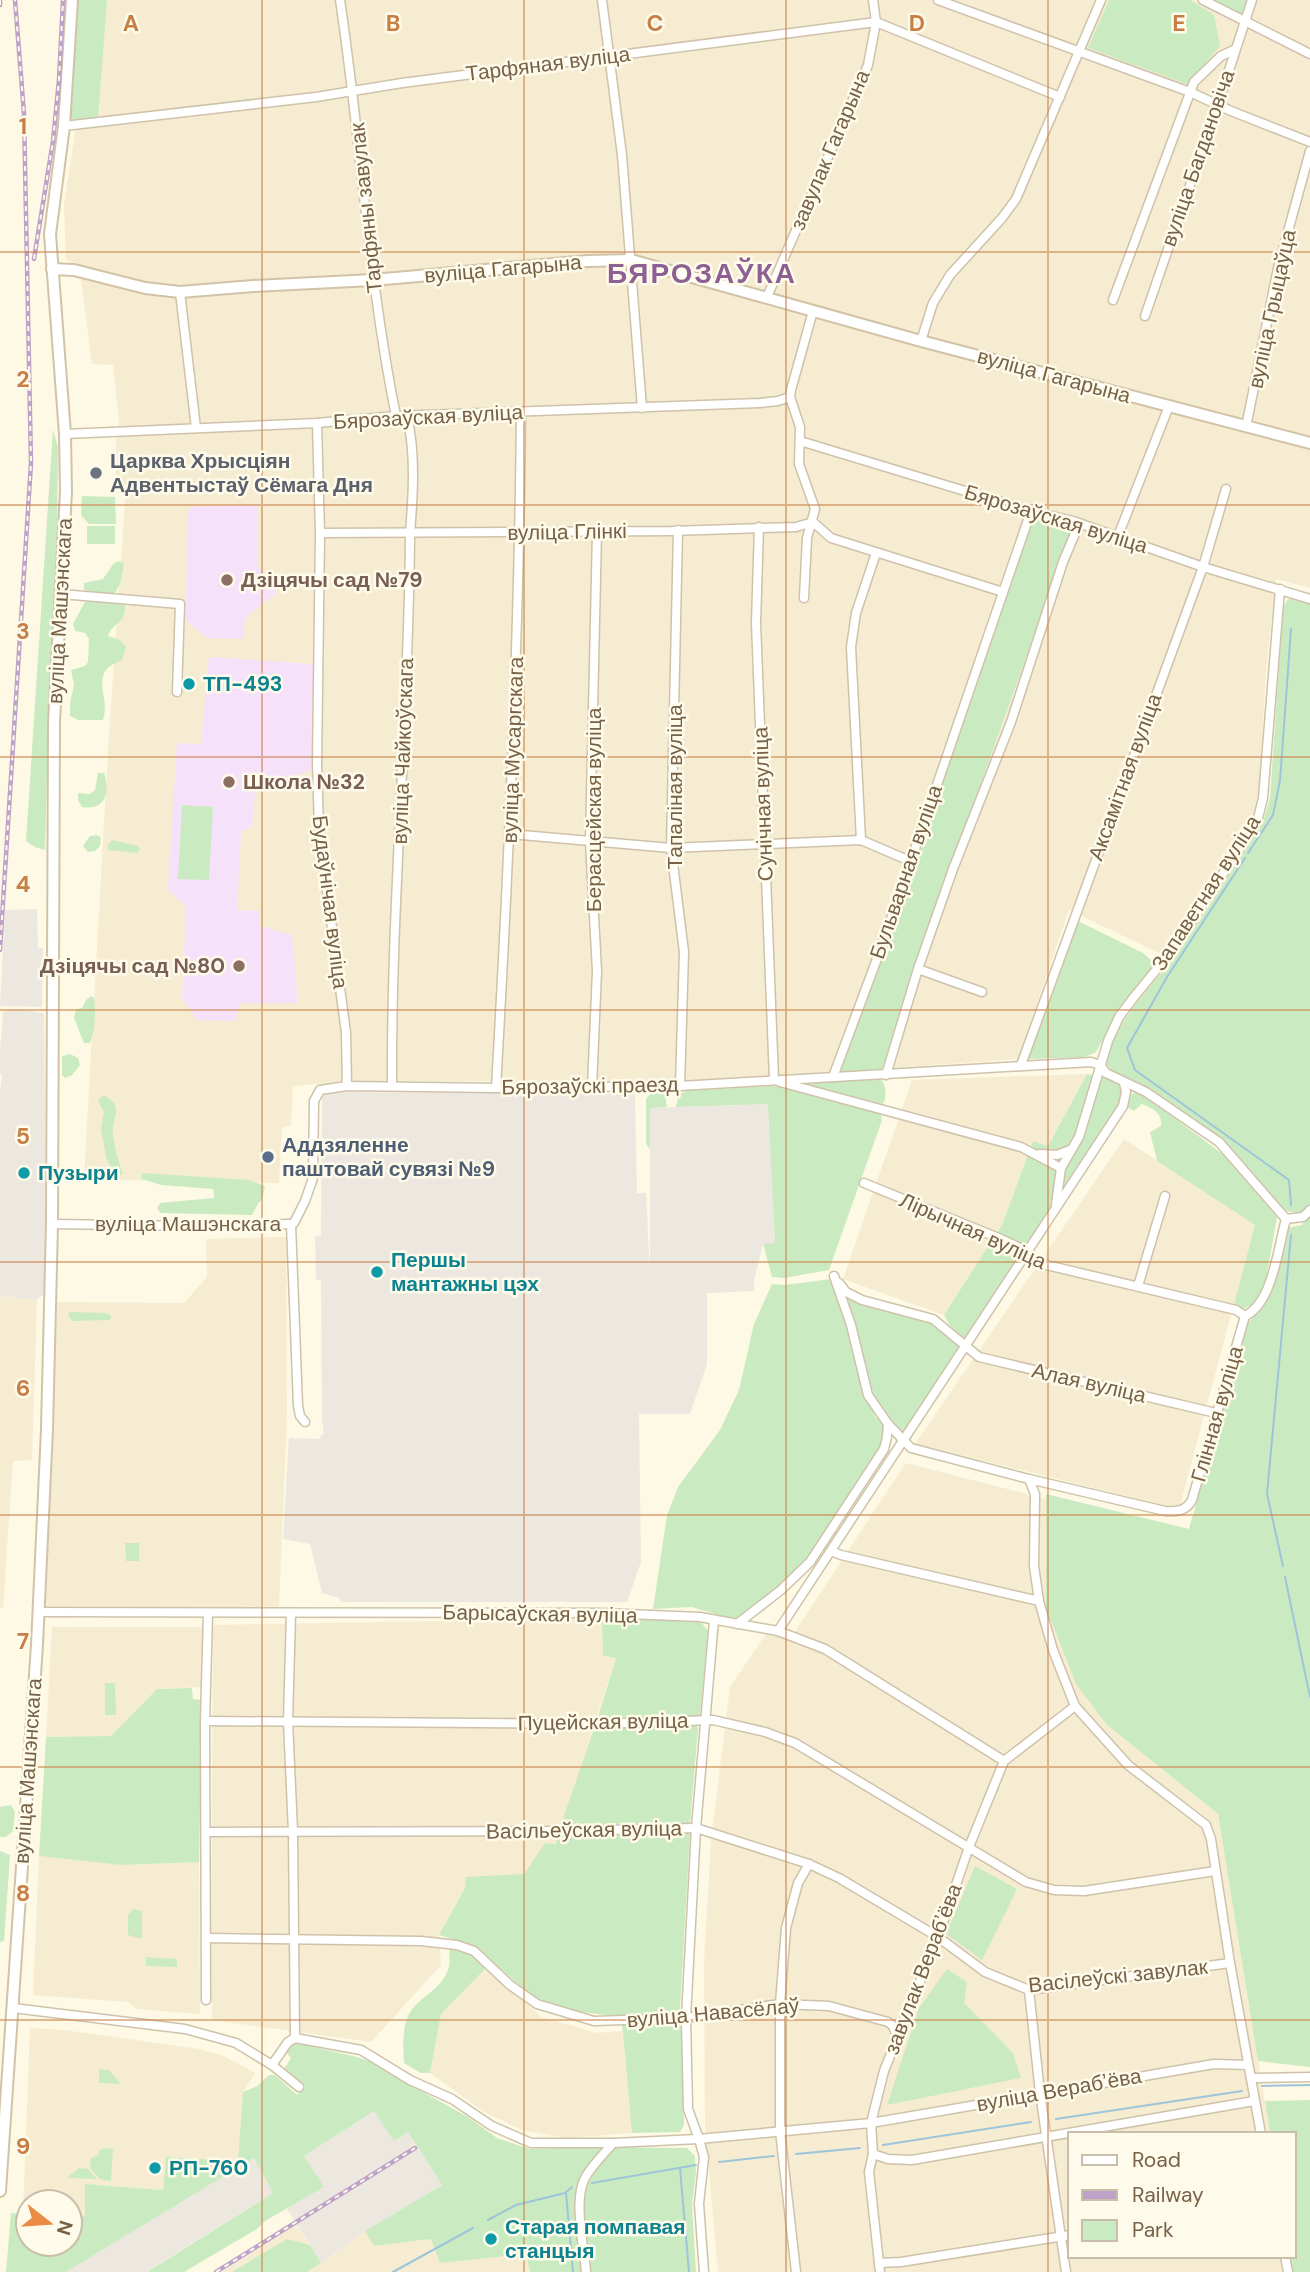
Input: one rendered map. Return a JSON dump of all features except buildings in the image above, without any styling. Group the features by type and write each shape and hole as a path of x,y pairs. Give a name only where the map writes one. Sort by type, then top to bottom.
{"main road":[{"name":"вуліца Машэнскага","path":"0,2191 39,1612 47,1429 52,1224 54,722 65,511 65,434 50,234 64,126 72,0"},
{"name":"вуліца Гагарына","path":"52,269 74,270 133,285 180,292 373,280 587,261 631,260 921,341 1310,443"}],"street":[{"name":"Тарфяны завулак","path":"340,0 353,91 373,280 396,416"},
{"path":"602,0 622,155 642,408"},
{"name":"завулак Гагарына","path":"767,297 868,65 876,22 873,0"},
{"path":"938,0 1190,92 1310,142"},
{"path":"921,341 933,303 950,275 1016,199 1101,0"},
{"path":"1203,0 1310,54"},
{"name":"вуліца Багдановіча","path":"1145,316 1252,0"},
{"name":"Тарфяная вуліца","path":"64,126 876,22 1060,97"},
{"path":"1112,300 1194,82 1221,56 1234,50"},
{"name":"вуліца Грыцаўца","path":"1246,427 1278,268 1310,151"},
{"path":"180,292 196,428"},
{"path":"804,598 807,538 815,509 799,464 797,416 790,397 791,382 813,311"},
{"name":"Бярозаўская вуліца","path":"65,434 317,423 396,416 769,402 790,397"},
{"path":"1118,536 1169,406"},
{"name":"вуліца Мусаргскага","path":"496,1088 510,834 522,412"},
{"name":"вуліца Чайкоўскага","path":"392,1086 392,1005 413,501 412,446 407,416"},
{"name":"Будаўнічая вуліца","path":"317,423 320,533 317,763 319,830 346,1033 347,1086"},
{"name":"Бярозаўская вуліца","path":"800,441 1118,536 1203,567 1310,600"},
{"name":"Аксамітная вуліца","path":"1021,1065 1203,567 1226,489"},
{"name":"Бульварная вуліца","path":"833,1077 881,948 1031,511"},
{"path":"813,522 831,538 1003,592"},
{"name":"вуліца Глінкі","path":"320,533 678,530 796,527 813,522"},
{"name":"Бульварная вуліца","path":"886,1075 918,969 953,869 1011,722 1063,562 1079,524"},
{"name":"Сунічная вуліца","path":"758,527 756,622 774,1080"},
{"name":"Тапаліная вуліца","path":"678,530 671,848 684,952 680,1086"},
{"name":"Берасцейская вуліца","path":"592,1087 597,971 590,842 597,531"},
{"path":"861,840 851,647 856,613 876,553"},
{"name":"Запаветная вуліца","path":"1056,1206 1061,1168 1079,1137 1108,1041 1119,1017 1133,996 1174,948 1257,822 1263,798 1280,589"},
{"path":"61,594 180,604 177,692"},
{"path":"510,834 671,848 861,840 910,861"},
{"name":"Бульварная вуліца","path":"918,969 982,992"},
{"path":"833,1077 1091,1062 1100,1065 1106,1073 1124,1083 1146,1092 1219,1142 1286,1219"},
{"name":"Бярозаўскі праезд","path":"347,1086 680,1086 833,1077"},
{"path":"774,1080 1021,1147 1061,1168"},
{"path":"778,1631 1123,1106 1126,1092 1124,1083"},
{"path":"291,1224 305,1201 313,1178 316,1094 320,1090 347,1086"},
{"path":"1037,1154 1057,1154 1070,1150"},
{"name":"Лірычная вуліца","path":"864,1183 1001,1239 1038,1263 1236,1310 1245,1316"},
{"path":"1138,1286 1165,1196"},
{"path":"1286,1219 1303,1217 1310,1210"},
{"path":"1245,1316 1261,1304 1269,1286 1286,1219"},
{"name":"вуліца Машэнскага","path":"52,1224 291,1224 298,1406 300,1416 305,1422"},
{"name":"Алая вуліца","path":"887,1424 868,1395 851,1325 834,1276 846,1292 862,1300 933,1319 979,1357 1216,1413"},
{"name":"Глінная вуліца","path":"1048,1483 1165,1511 1177,1512 1185,1509 1192,1500 1245,1316"},
{"path":"887,1424 911,1448 1048,1483"},
{"path":"737,1624 781,1590 810,1562 884,1449 887,1424"},
{"path":"1029,1479 1035,1494 1034,1566 1039,1601 1053,1650 1075,1706 1128,1765 1206,1825 1211,1839 1261,2132"},
{"path":"1035,1494 1048,1483"},
{"path":"831,1551 1039,1601"},
{"name":"Барысаўская вуліца","path":"39,1612 603,1613 700,1617 778,1631 825,1649 1004,1761"},
{"path":"272,2065 288,2042 295,2038 293,1832 288,1721 291,1613"},
{"path":"206,2000 205,1721 208,1614"},
{"path":"704,2272 699,2204 704,2157 688,2109 686,2018 696,1828 714,1620"},
{"path":"1004,1761 1075,1706"},
{"name":"Пуцейская вуліца","path":"205,1721 600,1724 713,1720 765,1732 795,1743 1026,1882 1054,1891 1084,1891 1215,1871"},
{"name":"завулак Верабʼёва","path":"880,2267 869,2172 873,2154 871,2123 884,2071 1004,1761"},
{"name":"Васільеўская вуліца","path":"206,1832 696,1828 809,1864 839,1878 937,1937"},
{"path":"796,2272 780,2132 780,2004 786,1928 798,1883 809,1864"},
{"name":"Васілеўскі завулак","path":"937,1937 985,1972 1028,1990 1230,1963"},
{"name":"вуліца Навасёлаў","path":"207,1938 421,1941 457,1945 474,1951 510,1985 537,2004 594,2021 686,2018 780,2004 829,2006 880,2019 893,2026 897,2036"},
{"path":"1028,1990 1066,2272"},
{"path":"13,2008 185,2029 236,2043 272,2065 299,2087"},
{"name":"вуліца Верабʼёва","path":"295,2038 360,2050 410,2080 453,2099 492,2126 531,2143 613,2143 699,2138 871,2123 1214,2064 1248,2064"},
{"path":"1251,2078 1310,2077"},
{"name":"вуліца Верабʼёва","path":"1076,2132 1254,2101"},
{"name":"вуліца Верабʼёва","path":"873,2154 888,2159 912,2160 1068,2133"},
{"path":"586,2272 580,2203 582,2187 584,2178 613,2143"},
{"path":"880,2267 1068,2235"}],"shaded area":[{"path":"107,0 1310,0 1310,588 1276,579 1266,670 1259,789 1253,816 1163,955 1069,910 1018,1059 882,1069 921,950 1072,530 1040,516 1032,522 909,882 839,1072 669,1082 351,1081 293,1086 291,1126 282,1127 279,1183 84,1179 109,733 126,491 116,479 119,423 113,365 92,364 79,264 66,260 64,205 77,121 103,32"},
{"name":"Дзіцячы сад №79","path":"258,505 258,567 277,593 245,618 243,639 207,638 186,620 187,515 191,507"},
{"name":"Школа №32","path":"209,657 313,664 311,770 255,793 252,827 241,831 237,910 259,911 260,926 292,935 298,1003 240,1003 235,1021 197,1020 182,998 186,907 168,889 177,743 201,744"},
{"path":"37,909 38,948 43,948 42,1007 0,1006 5,910"},
{"path":"16,1009 44,1013 46,1292 37,1300 0,1296 0,1053 3,1012"},
{"path":"1087,1074 1048,1146 1033,1141 1002,1225 944,1315 843,1279 912,1080"},
{"path":"322,1092 635,1094 637,1193 646,1193 650,1272 650,1108 769,1104 775,1244 763,1244 754,1291 707,1293 707,1364 690,1414 639,1414 641,1562 627,1602 341,1602 339,1598 322,1593 310,1544 283,1539 289,1438 320,1439 324,1434 321,1280 316,1280 315,1236 321,1235"},
{"path":"1124,1139 1255,1225 1179,1509 915,1444"},
{"path":"286,1237 287,1416 279,1607 46,1606 57,1302 184,1303 207,1277 206,1239"},
{"path":"0,1296 37,1300 32,1460 13,1461 3,1608 0,1607"},
{"path":"906,1463 1046,1499 1046,1607 1107,1725 1218,1814 1270,2132 1068,2132 1068,2258 1290,2258 1292,2272 718,2272 705,2129 704,1962 711,1841 730,1687 766,1634 790,1639"},
{"path":"602,1618 603,1656 616,1657 556,1844 545,1843 524,1874 465,1888 439,1935 441,1965 371,2042 212,2020 213,1625"},
{"path":"52,1627 203,1627 202,1687 157,1689 111,1736 46,1737"},
{"path":"39,1856 121,1865 199,1862 200,2014 137,2009 128,2002 33,1995"},
{"path":"485,1969 542,2017 596,2033 622,2031 632,2133 566,2138 522,2130 484,2112 430,2073 441,2014"},
{"path":"30,2028 64,2030 199,2049 224,2056 255,2073 243,2092 239,2161 166,2157 163,2190 86,2184 85,2216 84,2188 24,2188"},
{"path":"374,2111 408,2132 442,2185 365,2231 321,2263 287,2209 323,2187 304,2156"},
{"path":"254,2158 273,2193 146,2272 66,2272"},
{"path":"296,2225 321,2263 365,2231 375,2246 431,2239 441,2263 526,2254 530,2272 222,2272"}],"green space":[{"path":"78,0 107,0 98,118 77,121 70,118 70,115"},
{"path":"1109,0 1190,0 1214,15 1220,46 1187,84 1088,48"},
{"path":"1213,0 1248,0 1242,17"},
{"path":"53,429 58,448 57,541 45,850 26,841"},
{"path":"82,496 115,497 116,524 89,524 81,515"},
{"path":"1040,516 1069,525 1072,530 921,950 882,1069 839,1072 909,882 1032,522"},
{"path":"87,526 115,526 115,544 87,544"},
{"path":"119,561 124,564 120,584 115,593 90,593 84,589 84,583 103,579 114,563"},
{"path":"1295,597 1310,603 1310,1207 1299,1213 1284,1211 1218,1137 1144,1085 1114,1072 1106,1064 1115,1035 1181,948 1263,822 1270,798 1283,608 1287,600"},
{"path":"85,602 125,605 121,620 108,636 120,640 126,647 122,660 107,669 102,680 105,706 103,720 78,720 70,716 74,685 71,670 85,666 88,662 89,639 85,633 75,631 73,624"},
{"path":"98,773 104,773 106,780 104,799 96,806 82,807 78,793 90,794 95,790"},
{"path":"182,805 213,807 209,880 178,879"},
{"path":"97,835 101,838 100,846 95,851 88,852 83,846 90,836"},
{"path":"112,840 138,846 140,849 138,853 108,850"},
{"path":"1076,920 1143,953 1153,962 1153,967 1123,1004 1096,1052 1085,1057 1028,1059"},
{"path":"91,996 95,1003 94,1027 90,1043 84,1043 74,1018 76,1009 82,1008"},
{"path":"70,1054 78,1058 80,1065 72,1075 65,1078 62,1075 62,1056"},
{"path":"1087,1074 1106,1078 1121,1088 1121,1100 964,1340 944,1315 1002,1225 1033,1141 1048,1146"},
{"path":"881,1079 885,1091 883,1104 802,1084"},
{"path":"772,1086 880,1112 882,1120 829,1270 784,1278 772,1277 763,1244 775,1243 768,1104 676,1107 679,1094 687,1091"},
{"path":"664,1091 667,1107 650,1108 650,1149 646,1144 646,1099 651,1093"},
{"path":"1138,1091 1228,1158 1277,1217 1265,1285 1252,1305 1243,1309 1234,1304 1255,1225 1157,1161 1150,1132 1161,1126 1159,1114 1142,1104 1134,1111 1127,1107 1132,1094"},
{"path":"104,1095 116,1108 113,1134 123,1174 118,1176 113,1174 106,1157 101,1129 104,1112 98,1100"},
{"path":"142,1173 249,1180 265,1186 262,1200 252,1215 160,1213 157,1208 160,1203 214,1198 213,1189 161,1185 142,1179"},
{"path":"1310,1214 1310,2067 1258,2061 1218,1814 1107,1725 1076,1684 1046,1607 1046,1494 1189,1529 1247,1324 1264,1306 1270,1292 1287,1228 1302,1225"},
{"path":"831,1279 860,1384 875,1416 883,1425 879,1452 807,1561 775,1591 735,1620 692,1607 653,1609 667,1515 678,1487 720,1430 739,1390 754,1324 772,1284"},
{"path":"847,1297 934,1323 960,1346 903,1434 878,1404 870,1384"},
{"path":"69,1312 106,1313 111,1316 110,1320 72,1321"},
{"path":"125,1543 139,1543 139,1561 126,1561"},
{"path":"602,1618 686,1620 702,1623 708,1631 700,1716 597,1720 616,1658 603,1656"},
{"path":"105,1683 115,1683 116,1715 105,1715"},
{"path":"192,1688 193,1699 202,1700 199,1862 121,1865 39,1856 46,1737 111,1736 157,1689"},
{"path":"696,1725 698,1728 690,1824 561,1825 594,1728"},
{"path":"11,1805 15,1812 13,1831 6,1837 0,1837 0,1807"},
{"path":"690,1833 680,2009 675,2013 613,2016 574,2011 536,1998 469,1944 439,1935 465,1888 466,1877 524,1874 545,1843 556,1844 558,1835"},
{"path":"0,1851 10,1855 4,1941 0,1942"},
{"path":"975,1866 1017,1889 982,1960 946,1934"},
{"path":"133,1909 142,1911 142,1939 128,1935 128,1915"},
{"path":"450,1949 470,1955 485,1969 441,2014 430,2073 421,2073 404,2063 405,2025 410,2012 445,1976 449,1967"},
{"path":"146,1957 177,1959 177,1967 146,1966"},
{"path":"947,1969 967,1982 964,2003 1013,2053 1021,2078 887,2105 919,2008"},
{"path":"678,2020 681,2023 684,2125 680,2132 632,2133 622,2024"},
{"path":"296,2043 375,2063 468,2117 497,2138 530,2149 687,2148 695,2156 692,2205 696,2272 530,2272 526,2254 440,2263 431,2239 374,2246 365,2231 442,2185 408,2132 394,2141 374,2111 304,2156 324,2187 184,2272 147,2272 273,2193 254,2158 66,2272 6,2272 11,2213 14,2213 14,2258 84,2258 85,2184 163,2190 166,2157 238,2161 243,2092 257,2086 269,2075 275,2075 297,2095 305,2086 284,2069 291,2058 285,2051 289,2045"},
{"path":"99,2069 109,2070 121,2084 99,2083"},
{"path":"1310,2100 1310,2272 1292,2272 1290,2258 1296,2258 1296,2132 1270,2132 1265,2101"},
{"path":"104,2148 113,2149 111,2181 100,2179 90,2168 91,2158"},
{"path":"79,2168 88,2169 97,2179 67,2178"},
{"path":"287,2239 310,2245 321,2263 307,2272 232,2272"}],"waterway":[{"path":"1248,853 1273,815 1280,781 1291,629"},
{"path":"1245,858 1167,977 1127,1048 1135,1070 1289,1180 1291,1205"},
{"path":"1283,1566 1267,1494 1291,1235"},
{"path":"1285,1577 1310,1697"},
{"path":"1262,2086 1310,2085"},
{"path":"1056,2119 1242,2091"},
{"path":"883,2145 1031,2122"},
{"path":"796,2154 860,2148"},
{"path":"719,2162 774,2156"},
{"path":"592,2183 696,2165"},
{"path":"680,2168 689,2272"},
{"path":"488,2220 516,2205 565,2193 572,2187"},
{"path":"566,2193 573,2272"},
{"path":"393,2272 473,2228"}],"railway":[{"path":"0,0 0,5"},
{"path":"0,950 31,463 24,114 15,0"},
{"path":"34,259 53,141 63,0"},
{"path":"216,2272 415,2148"}],"place":[{"name":"Царква Хрысціян Адвентыстаў Сёмага Дня","path":"96,473"},
{"name":"Дзіцячы сад №79","path":"227,580"},
{"name":"ТП-493","path":"189,684"},
{"name":"Школа №32","path":"229,782"},
{"name":"Дзіцячы сад №80","path":"239,966"},
{"name":"Аддзяленне паштовай сувязі №9","path":"268,1157"},
{"name":"Пузыри","path":"24,1173"},
{"name":"Першы мантажны цэх","path":"377,1272"},
{"name":"РП-760","path":"155,2168"},
{"name":"Старая помпавая станцыя","path":"491,2239"}],"district":[{"name":"БЯРОЗАЎКА","path":"702,273"}]}
